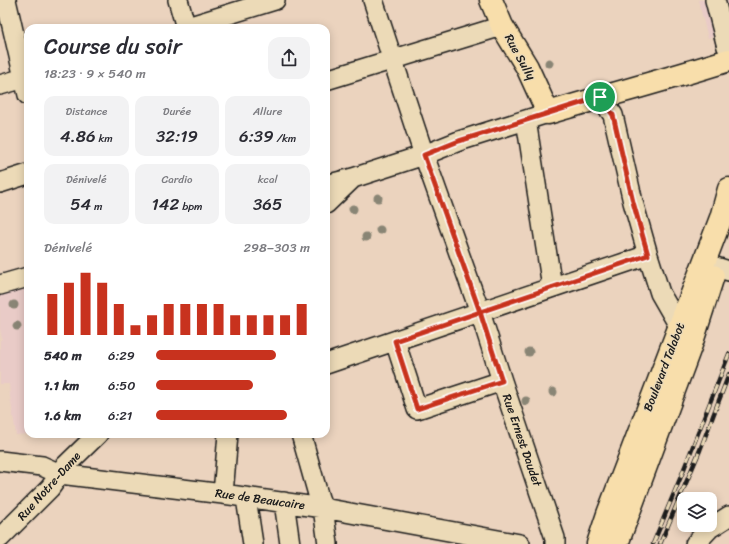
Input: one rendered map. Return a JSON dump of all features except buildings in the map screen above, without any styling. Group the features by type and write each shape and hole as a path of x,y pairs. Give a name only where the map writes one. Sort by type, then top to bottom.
{"main road":[{"name":"Rue Sully","path":"491,0 502,26 527,67 548,113"},
{"path":"548,113 600,97 695,58 729,52"},
{"name":"Boulevard Talabot","path":"598,544 721,218 729,189"},
{"name":"Boulevard Talabot","path":"617,544 692,342 722,270 729,229"}],"street":[{"path":"6,0 24,71"},
{"path":"178,0 184,24"},
{"path":"198,24 275,0"},
{"name":"Rue Ernest Daudet","path":"373,0 424,155 480,312 555,538 555,544"},
{"path":"715,0 729,52"},
{"path":"330,79 502,26"},
{"path":"0,85 24,83"},
{"path":"600,97 613,115 633,202 660,293 679,326"},
{"path":"330,184 424,155 459,141 548,113"},
{"path":"526,120 552,287"},
{"path":"0,183 24,175"},
{"path":"330,200 353,178"},
{"path":"608,544 729,209"},
{"path":"330,363 648,255"},
{"path":"0,285 24,278"},
{"path":"395,341 417,409 502,381"},
{"name":"Rue Notre-Dame","path":"0,538 50,488 62,469 94,438"},
{"path":"223,494 228,438"},
{"path":"302,438 323,508 328,544"},
{"name":"Rue de Beaucaire","path":"0,461 42,466 60,474 323,508 490,541 513,543"},
{"path":"246,498 253,544"},
{"path":"284,502 290,544"},
{"path":"695,544 710,528 729,516"}],"shaded area":[{"path":"698,0 729,0 729,31 708,38"},
{"path":"24,287 24,434 16,435 9,384 0,384 0,340 2,339 0,329 0,295"}],"railway":[{"path":"653,544 729,354"},
{"path":"660,544 700,450 729,374"}],"route":[{"path":"600,97 459,141 424,155 480,312 395,341 417,409 502,381 480,312 648,255 633,202 613,115 600,97"}]}
